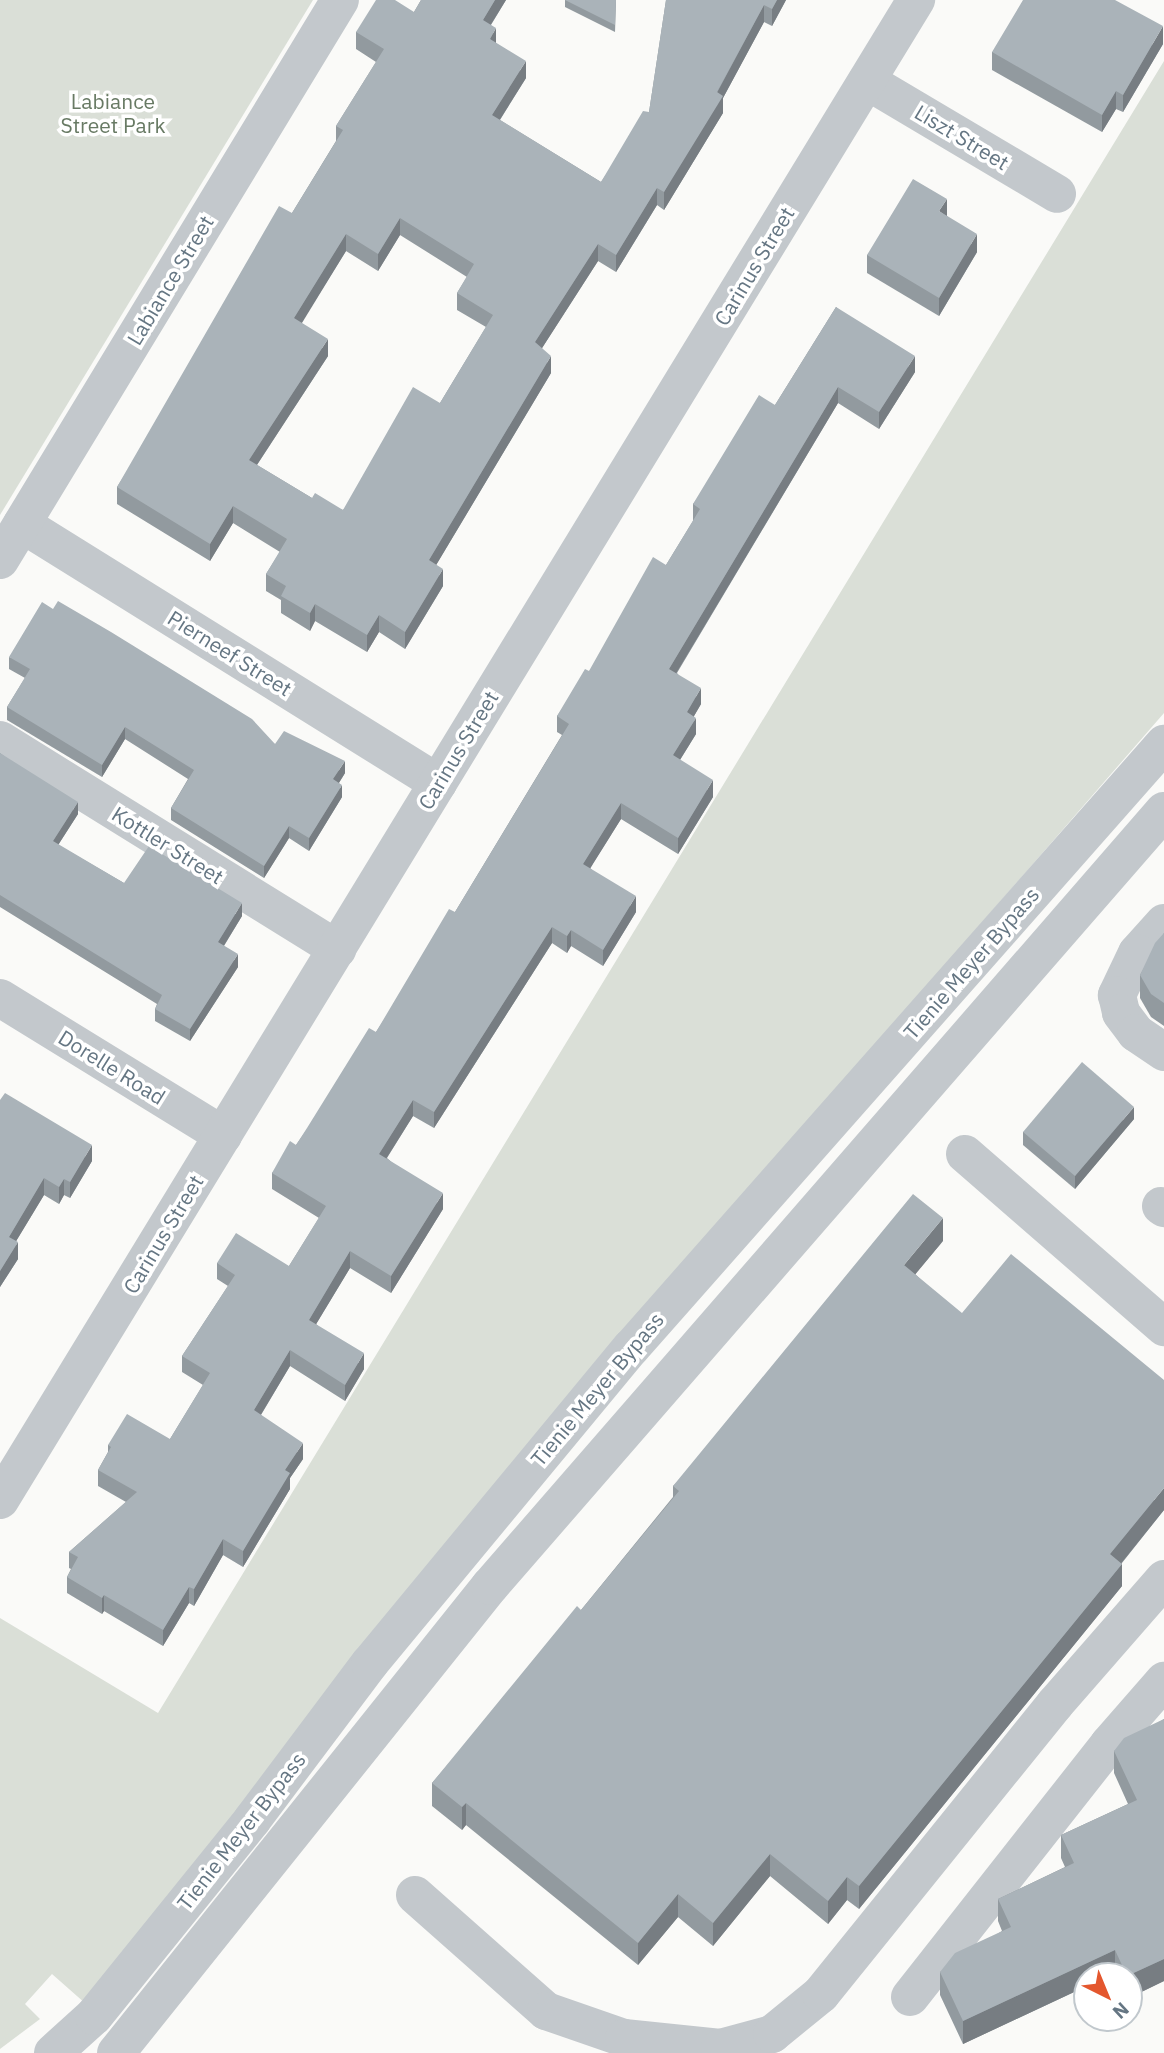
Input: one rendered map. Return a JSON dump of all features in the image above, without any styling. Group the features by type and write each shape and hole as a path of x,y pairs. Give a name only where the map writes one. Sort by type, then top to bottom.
{"street":[{"name":"Labiance Street","path":"0,560 340,0"},
{"name":"Carinus Street","path":"0,1500 916,0"},
{"name":"Liszt Street","path":"867,81 1057,194"},
{"name":"Pierneef Street","path":"22,524 438,783"},
{"name":"Kottler Street","path":"0,740 337,949"},
{"name":"Tienie Meyer Bypass","path":"53,2053 94,2016 251,1820 370,1663 631,1348 1164,744"},
{"name":"Tienie Meyer Bypass","path":"116,2053 489,1586 1164,811"},
{"path":"1164,923 1138,953 1116,995 1121,1013 1136,1032 1164,1052"},
{"name":"Dorelle Road","path":"0,998 223,1135"},
{"path":"965,1154 1164,1327"},
{"path":"415,1895 545,2011 624,2038 720,2048 772,2034 821,1994 1055,1704 1164,1579"},
{"path":"910,1997 1109,1744 1164,1681"}],"green space":[{"name":"Labiance Street Park","path":"0,0 313,0 0,515"},
{"path":"1164,61 1164,713 735,1207 86,2004 52,1974 25,2004 40,2019 0,2049 0,1618 158,1713"}],"building":[{"path":"376,0 395,0 414,12 421,0 495,0 483,20 496,28 490,39 526,61 492,115 601,182 643,111 649,112 666,0 777,0 772,9 764,5 717,92 723,96 664,192 657,188 616,255 598,244 535,342 551,356 429,560 443,569 405,632 379,615 367,635 315,604 310,613 281,596 286,586 266,574 287,539 233,506 210,544 117,487 279,206 292,213 343,130 336,126 384,49 356,32","holes":["400,218 474,264 457,293 493,315 440,403 413,387 343,510 315,493 312,498 249,460 328,339 294,318 346,234 378,254"]},
{"path":"565,0 616,0 615,25"},
{"path":"1023,0 1115,0 1163,26 1123,95 1116,91 1102,115 992,52"},
{"path":"913,179 947,199 939,211 977,234 939,298 867,255"},
{"path":"836,307 915,356 879,412 838,387 669,669 701,688 687,712 696,718 673,755 713,780 678,838 621,803 583,864 636,896 603,950 571,930 567,936 552,927 434,1112 413,1100 379,1154 443,1193 391,1276 350,1251 309,1320 364,1353 345,1385 290,1350 254,1410 303,1443 285,1470 290,1473 243,1551 223,1539 194,1589 189,1587 163,1630 104,1595 102,1598 67,1577 78,1557 69,1552 137,1492 98,1470 111,1447 108,1445 127,1414 170,1439 210,1373 182,1356 235,1275 217,1263 236,1233 289,1266 326,1206 272,1173 290,1141 296,1145 369,1028 376,1032 449,909 455,912 569,724 557,716 585,669 589,671 653,557 666,565 700,509 693,504 759,395 775,405"},
{"path":"58,601 252,719 275,744 284,731 345,761 333,779 342,785 309,838 289,826 264,866 171,808 194,770 125,727 102,765 7,707 30,669 9,657 42,602 53,609"},
{"path":"0,753 78,802 53,841 124,883 149,846 242,903 218,942 238,954 190,1029 155,1009 162,995 0,895"},
{"path":"1164,933 1164,1003 1151,994 1140,975 1155,943"},
{"path":"1082,1062 1134,1107 1075,1176 1023,1132"},
{"path":"5,1093 92,1145 70,1182 64,1179 59,1187 44,1178 9,1237 18,1242 0,1271 0,1100"},
{"path":"913,1194 943,1218 904,1265 962,1313 1011,1254 1164,1380 1164,1488 1110,1554 1122,1564 859,1886 847,1877 828,1901 770,1854 713,1923 678,1894 638,1943 466,1803 462,1807 432,1783 577,1606 581,1610 679,1491 673,1486"},
{"path":"1164,1719 1164,1959 1143,1969 1143,1962 1121,1962 1115,1950 1089,1962 1073,1962 1073,1970 963,2021 940,1972 955,1953 1011,1927 998,1899 1074,1863 1061,1835 1137,1800 1114,1751 1124,1738"}]}
